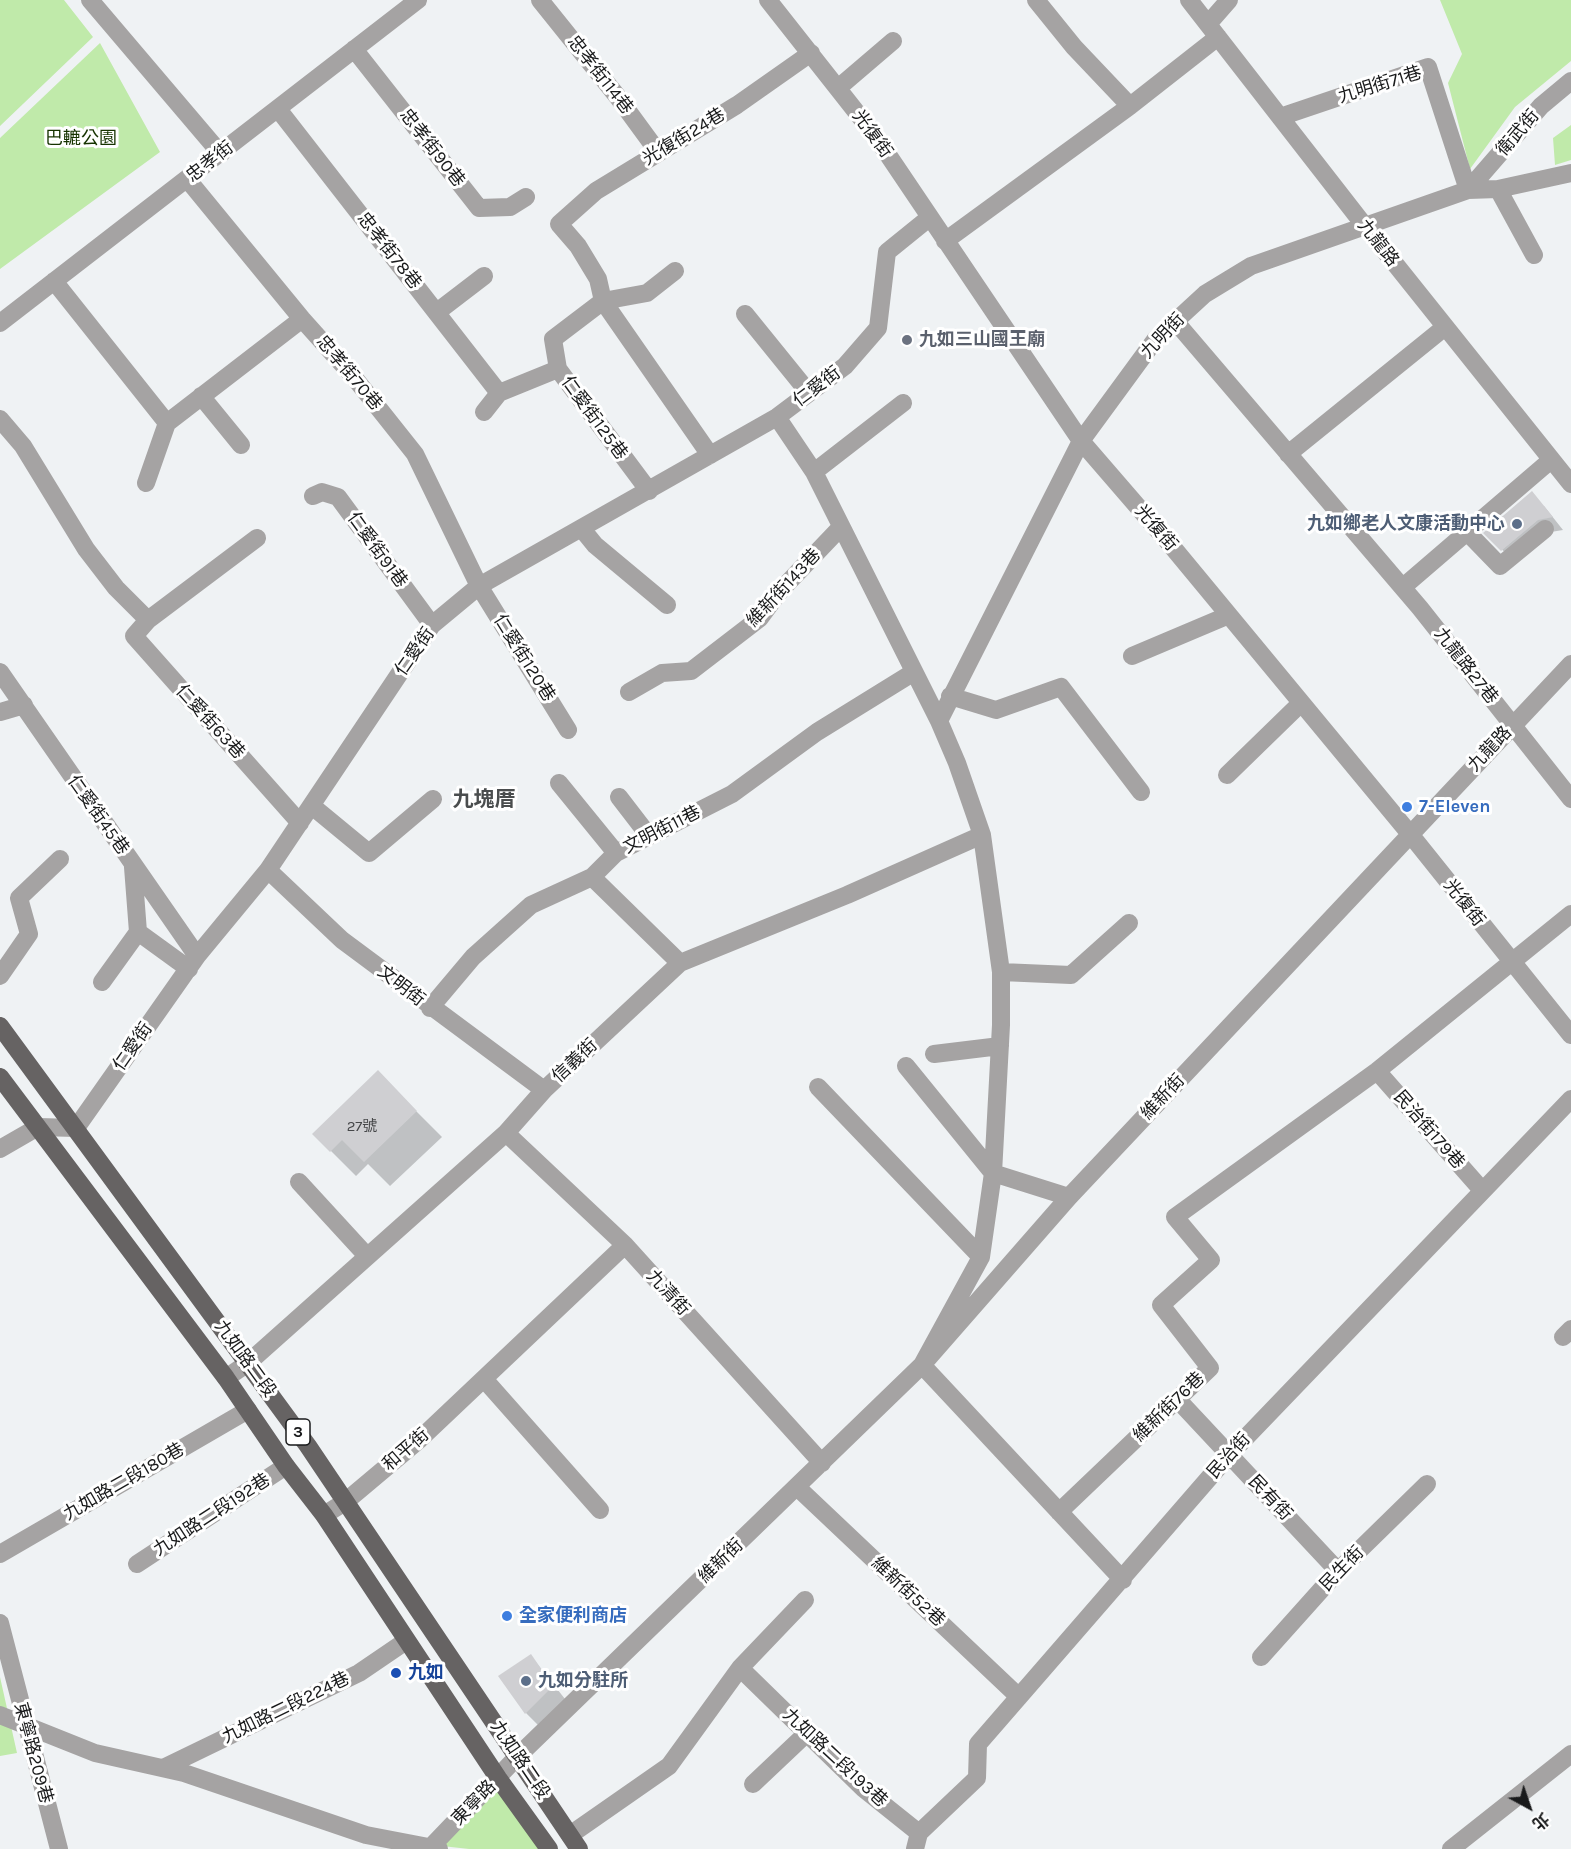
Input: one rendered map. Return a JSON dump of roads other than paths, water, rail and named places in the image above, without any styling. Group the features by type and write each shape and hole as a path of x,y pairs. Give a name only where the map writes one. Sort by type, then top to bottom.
{"main road":[{"name":"九如路二段","path":"0,1026 248,1363 518,1756 574,1842"},
{"name":"九如路二段","path":"0,1077 226,1378 286,1466 324,1515 498,1778 549,1849"}],"street":[{"path":"90,0 221,154"},
{"name":"忠孝街","path":"0,323 418,0"},
{"name":"忠孝街114巷","path":"540,0 617,96 658,153"},
{"name":"光復街","path":"768,0 876,137 1081,441 1410,834 1571,1035"},
{"path":"1036,0 1074,47 1130,106"},
{"name":"九龍路","path":"1189,0 1364,225 1571,484"},
{"path":"945,241 1130,106 1213,30 1229,0"},
{"path":"838,88 893,41"},
{"name":"忠孝街90巷","path":"354,50 479,208 510,207 526,197"},
{"name":"光復街24巷","path":"603,301 598,279 578,246 559,224 596,191 737,105 811,53"},
{"name":"九明街71巷","path":"1280,117 1428,67 1468,190"},
{"name":"衛武街","path":"1468,190 1541,106 1571,81"},
{"name":"忠孝街78巷","path":"278,109 500,393"},
{"name":"九明街","path":"939,721 1081,441 1155,340 1205,294 1251,266 1468,190 1498,189 1571,173"},
{"name":"忠孝街70巷","path":"188,180 302,319 353,376 415,454 479,586"},
{"path":"1498,189 1534,255"},
{"name":"仁愛街","path":"75,1128 193,962 268,870 432,625 479,586 777,417 845,366 878,327 887,252 929,218"},
{"name":"仁愛街125巷","path":"649,491 558,369 553,339 603,301 647,293 675,271"},
{"path":"436,312 484,276"},
{"path":"54,281 167,423"},
{"path":"603,301 710,456"},
{"path":"745,315 809,393"},
{"path":"146,483 167,423 302,319"},
{"name":"九龍路27巷","path":"1175,321 1420,608 1571,799"},
{"path":"1288,454 1445,327"},
{"path":"484,412 500,393 558,369"},
{"path":"201,396 241,445"},
{"path":"814,472 903,403"},
{"name":"維新街","path":"777,417 814,472 939,721 957,763 982,835 1001,972 1000,1046 993,1173 981,1257 922,1365"},
{"path":"0,419 23,446 86,549 116,588 148,620 257,538"},
{"path":"1402,587 1551,460"},
{"name":"仁愛街91巷","path":"313,496 322,492 338,497 432,625"},
{"name":"維新街143巷","path":"629,692 662,673 691,671 760,618 780,591 842,527"},
{"path":"582,529 595,545 667,605"},
{"path":"1467,532 1500,566 1545,529"},
{"name":"仁愛街120巷","path":"479,586 568,730"},
{"path":"1132,656 1228,615"},
{"name":"仁愛街63巷","path":"148,620 134,636 300,823"},
{"name":"九龍路","path":"1410,834 1571,664"},
{"name":"仁愛街45巷","path":"0,672 133,865 193,962"},
{"name":"文明街11巷","path":"430,1008 473,957 531,905 592,877 616,853 732,794 817,732 914,672"},
{"path":"950,696 996,710 1061,687 1140,792"},
{"path":"1227,775 1301,703"},
{"path":"0,712 24,705"},
{"path":"559,783 616,853"},
{"path":"619,797 649,836"},
{"path":"312,806 369,853 433,799"},
{"name":"維新街","path":"518,1756 798,1488 922,1365 1069,1197 1410,834"},
{"name":"信義街","path":"226,1378 248,1363 366,1255 506,1133 544,1090 680,963 847,895 982,835"},
{"path":"0,976 29,934 19,898 60,859"},
{"path":"102,982 138,932 133,865"},
{"name":"文明街","path":"268,870 342,940 430,1008 544,1090"},
{"path":"592,877 680,963"},
{"path":"1377,1071 1571,914"},
{"path":"1001,972 1071,975 1129,923"},
{"path":"138,932 193,962"},
{"path":"934,1054 1000,1046"},
{"path":"906,1066 993,1173 1069,1197"},
{"name":"民治街179巷","path":"1377,1071 1481,1189"},
{"name":"維新街76巷","path":"1059,1512 1210,1368 1161,1305 1211,1260 1175,1216 1377,1071"},
{"path":"819,1087 981,1257"},
{"name":"民治街","path":"917,1841 977,1778 978,1744 1123,1580 1229,1455 1481,1189 1571,1099"},
{"path":"0,1149 38,1127 75,1128"},
{"name":"九清街","path":"506,1133 625,1245 822,1463"},
{"path":"299,1182 366,1255"},
{"name":"和平街","path":"324,1515 345,1502 420,1439 625,1245"},
{"path":"922,1365 1123,1580"},
{"path":"484,1379 600,1510"},
{"name":"民有街","path":"1178,1400 1338,1571"},
{"name":"九如路二段180巷","path":"0,1554 248,1410"},
{"name":"九如路二段192巷","path":"137,1564 286,1466"},
{"name":"民生街","path":"1261,1657 1338,1571 1427,1484"},
{"name":"維新街52巷","path":"798,1488 1018,1697"},
{"path":"574,1842 669,1766 740,1668 805,1600"},
{"name":"東寧路209巷","path":"0,1623 59,1849"},
{"name":"九如路二段224巷","path":"163,1768 359,1673 406,1641"},
{"name":"九如路二段193巷","path":"740,1668 917,1841"},
{"path":"0,1715 95,1753 163,1768 366,1835 433,1849"},
{"path":"753,1784 807,1733"},
{"path":"1451,1849 1571,1754"},
{"name":"東寧路","path":"433,1849 518,1756"}],"place":[{"name":"九如三山國王廟","path":"907,340"},
{"name":"九如鄉老人文康活動中心","path":"1517,524"},
{"name":"7-Eleven","path":"1407,807"},
{"name":"全家便利商店","path":"507,1616"},
{"name":"九如","path":"396,1673"},
{"name":"九如分駐所","path":"526,1681"}],"district":[{"name":"九塊厝","path":"484,800"}],"park label":[{"name":"巴轆公園","path":"81,139"}]}
